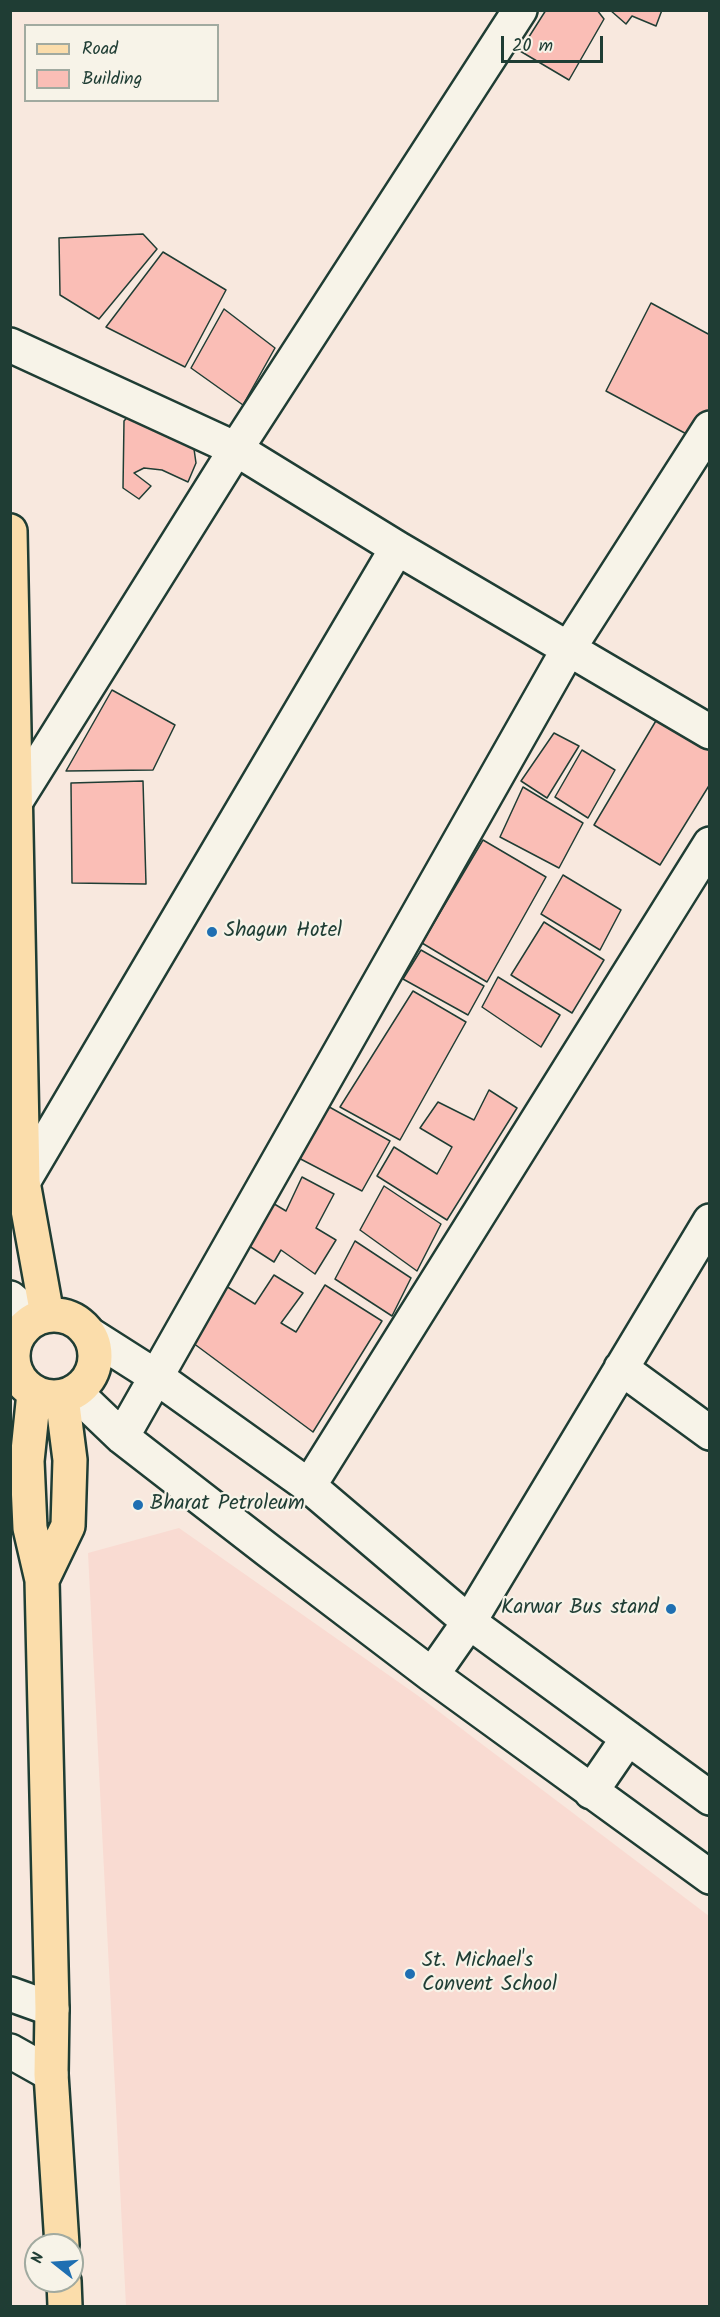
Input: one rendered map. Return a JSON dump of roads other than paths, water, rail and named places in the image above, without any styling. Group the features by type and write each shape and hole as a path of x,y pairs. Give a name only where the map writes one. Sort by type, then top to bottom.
{"main road":[{"path":"10,531 16,801 14,935 23,1182 41,1273 41,1317"},
{"path":"59,1315 71,1318 81,1324 89,1334 96,1359 93,1372 86,1383 57,1394 24,1385 16,1374 12,1348 24,1327 41,1317 59,1315"},
{"path":"57,1394 27,1461 30,1528 42,1580 52,2009 51,2074 61,2233"},
{"path":"42,1580 68,1526 70,1460 57,1394"}],"street":[{"path":"16,801 236,449 520,10"},
{"path":"10,345 236,449 397,548 710,732"},
{"path":"122,1437 569,648 710,428"},
{"path":"23,1182 397,548"},
{"path":"309,1486 710,844"},
{"path":"432,1675 469,1622 710,1221"},
{"path":"10,1298 41,1317"},
{"path":"89,1334 155,1377 309,1486 469,1622 710,1798"},
{"path":"621,1368 710,1433"},
{"path":"57,1394 122,1437 432,1675 710,1877"},
{"path":"591,1792 628,1738"},
{"path":"10,1994 52,2009"},
{"path":"10,2051 51,2074"}],"place":[{"name":"Shagun Hotel","path":"212,932"},
{"name":"Bharat Petroleum","path":"138,1505"},
{"name":"Karwar Bus stand","path":"671,1609"},
{"name":"St. Michael's Convent School","path":"410,1974"}]}
